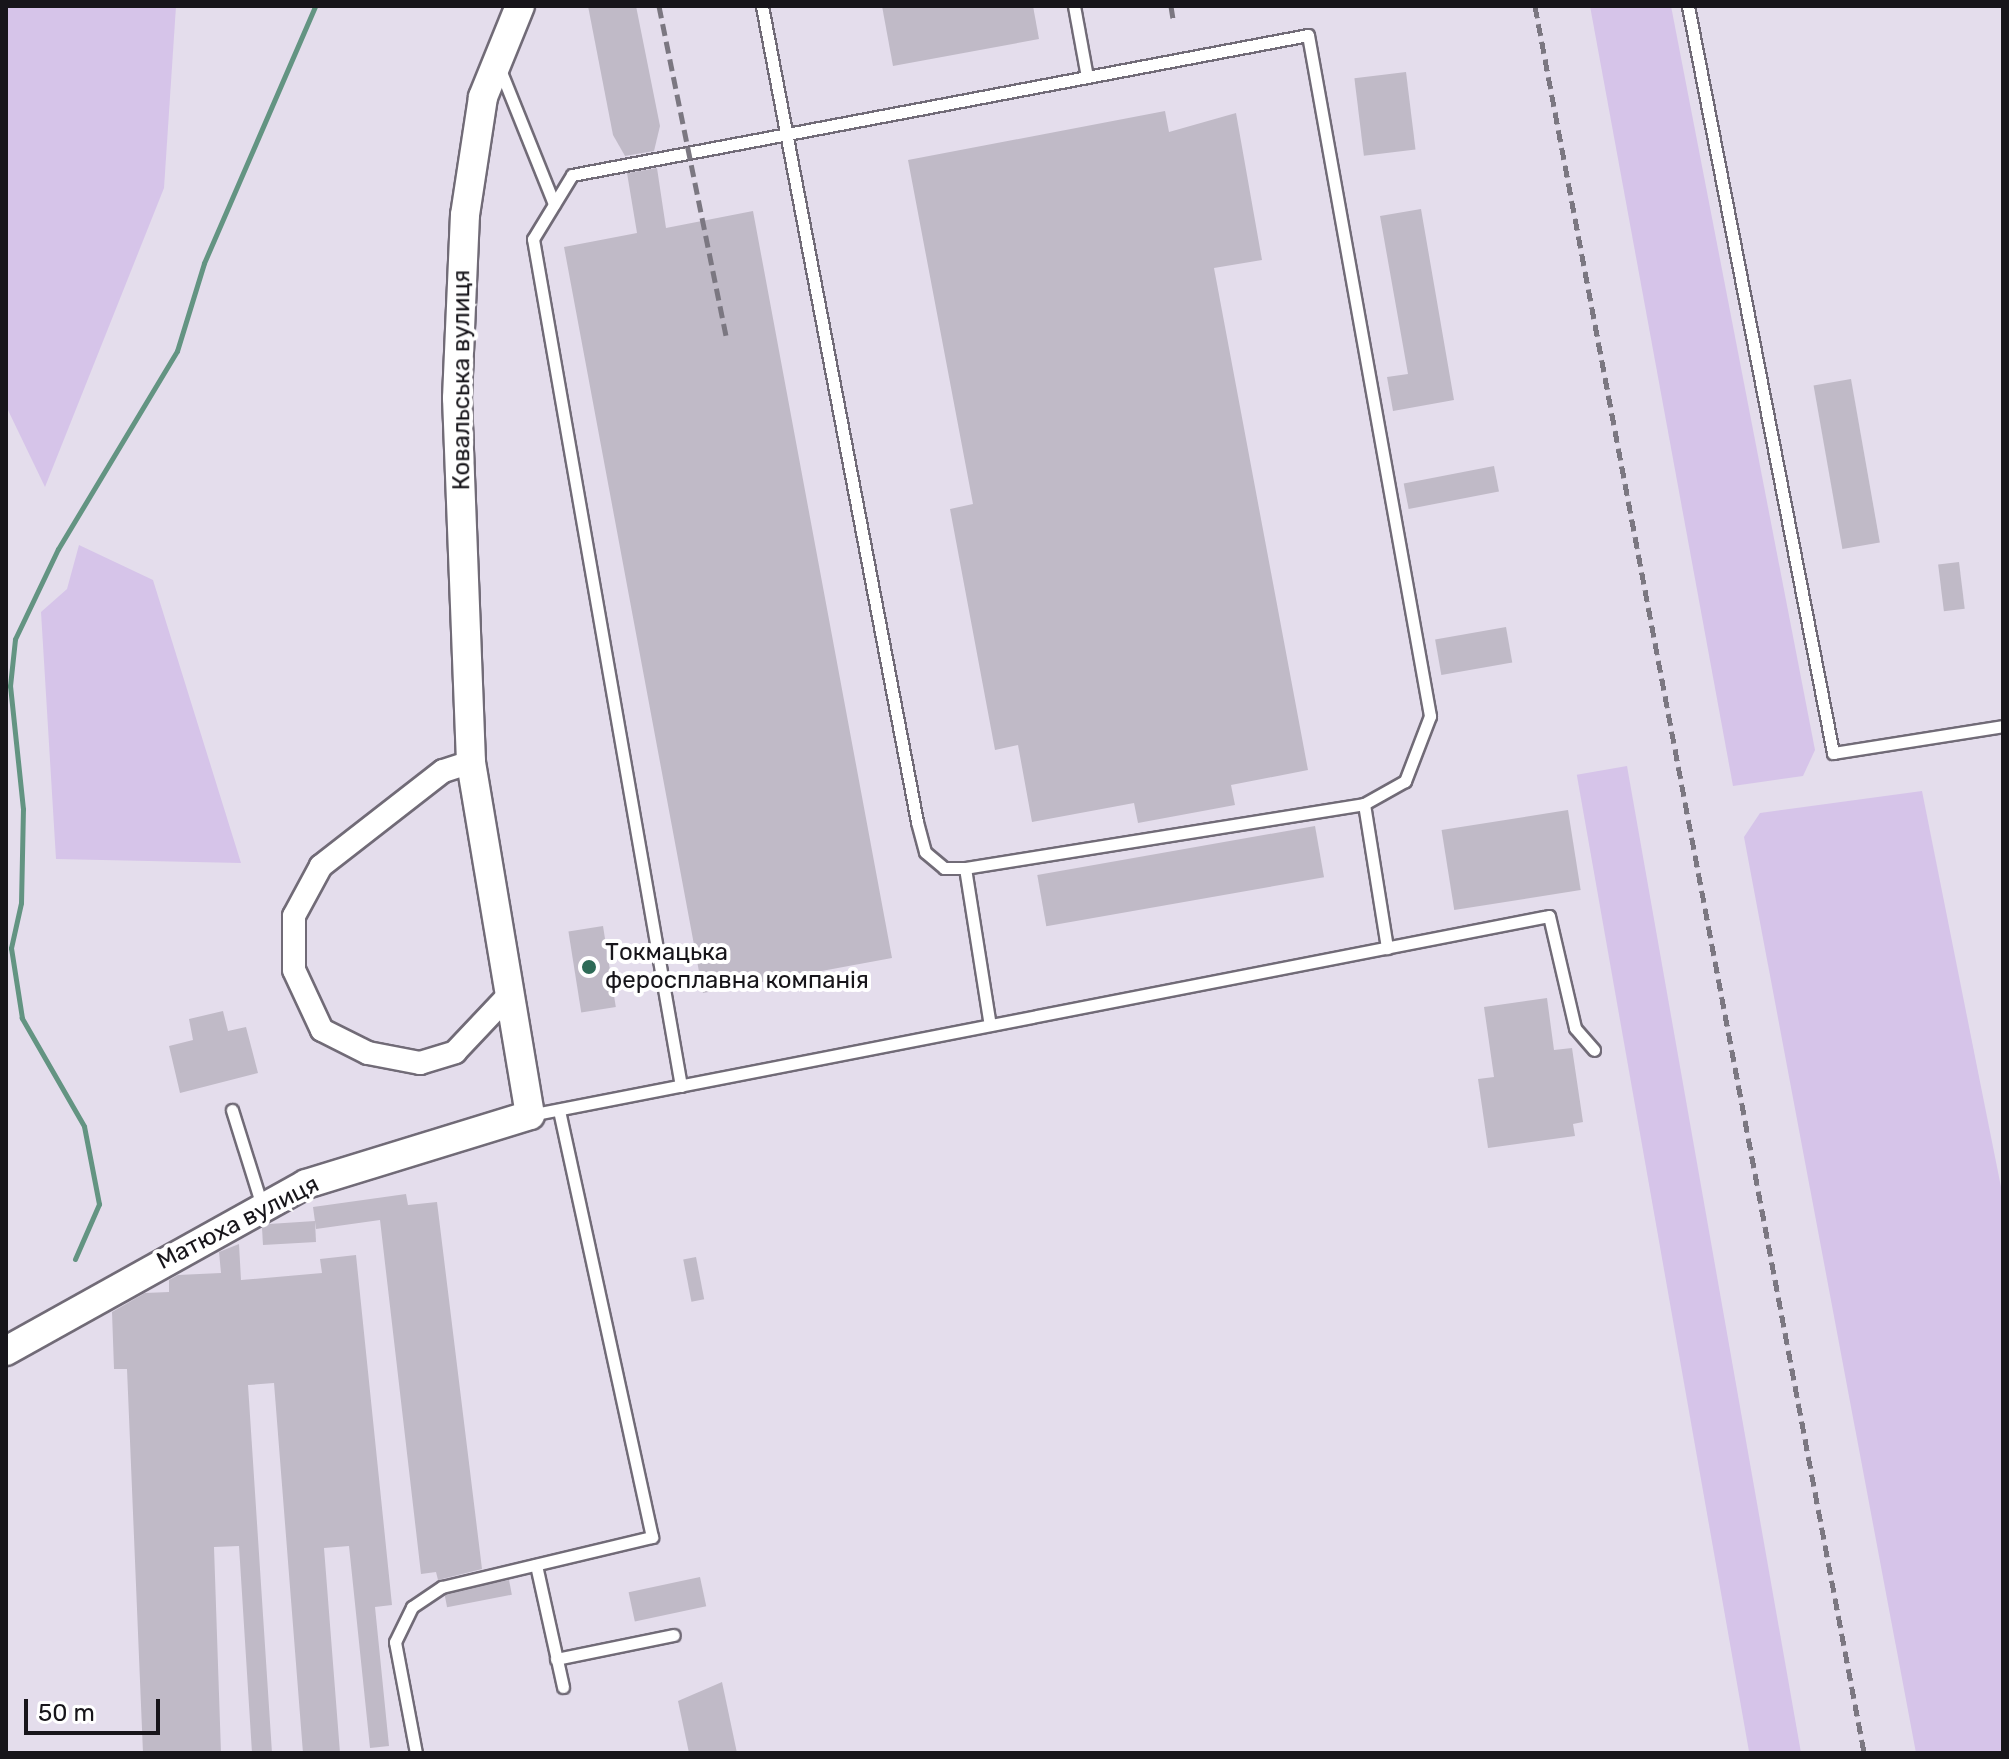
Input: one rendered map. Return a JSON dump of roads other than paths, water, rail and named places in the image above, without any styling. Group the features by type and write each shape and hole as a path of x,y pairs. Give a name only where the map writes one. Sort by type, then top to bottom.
{"street":[{"name":"Ковальська вулиця","path":"520,6 483,97 465,215 457,398 471,762 530,1115"},
{"path":"471,762 443,771 321,866 294,916 294,970 322,1030 368,1053 420,1063 455,1052 508,996"},
{"name":"Матюха вулиця","path":"6,1351 306,1184 530,1115"}],"lane":[{"path":"681,1086 533,239 572,175 787,134 1308,35 1430,716 1405,781 1364,804 965,868 944,868 925,852 917,822 787,134 762,6"},
{"path":"1074,6 1087,77"},
{"path":"1688,6 1833,753 2003,726"},
{"path":"498,60 504,91 530,136 554,204"},
{"path":"1364,804 1387,948"},
{"path":"965,868 990,1025"},
{"path":"530,1115 1549,916 1575,1028 1594,1050"},
{"path":"232,1110 262,1206"},
{"path":"416,1753 395,1642 412,1607 442,1587 652,1537 559,1110"},
{"path":"536,1565 563,1687"},
{"path":"556,1659 674,1635"}],"waterway":[{"path":"75,1259 99,1204 84,1126 22,1018 11,948 21,903 23,809 10,686 15,639 58,549 177,351 204,263 315,6"}],"railway":[{"path":"659,6 727,341"},
{"path":"1171,6 1173,18"},
{"path":"1535,6 1864,1753"}],"place":[{"name":"Токмацька феросплавна компанія","path":"589,967"}]}
